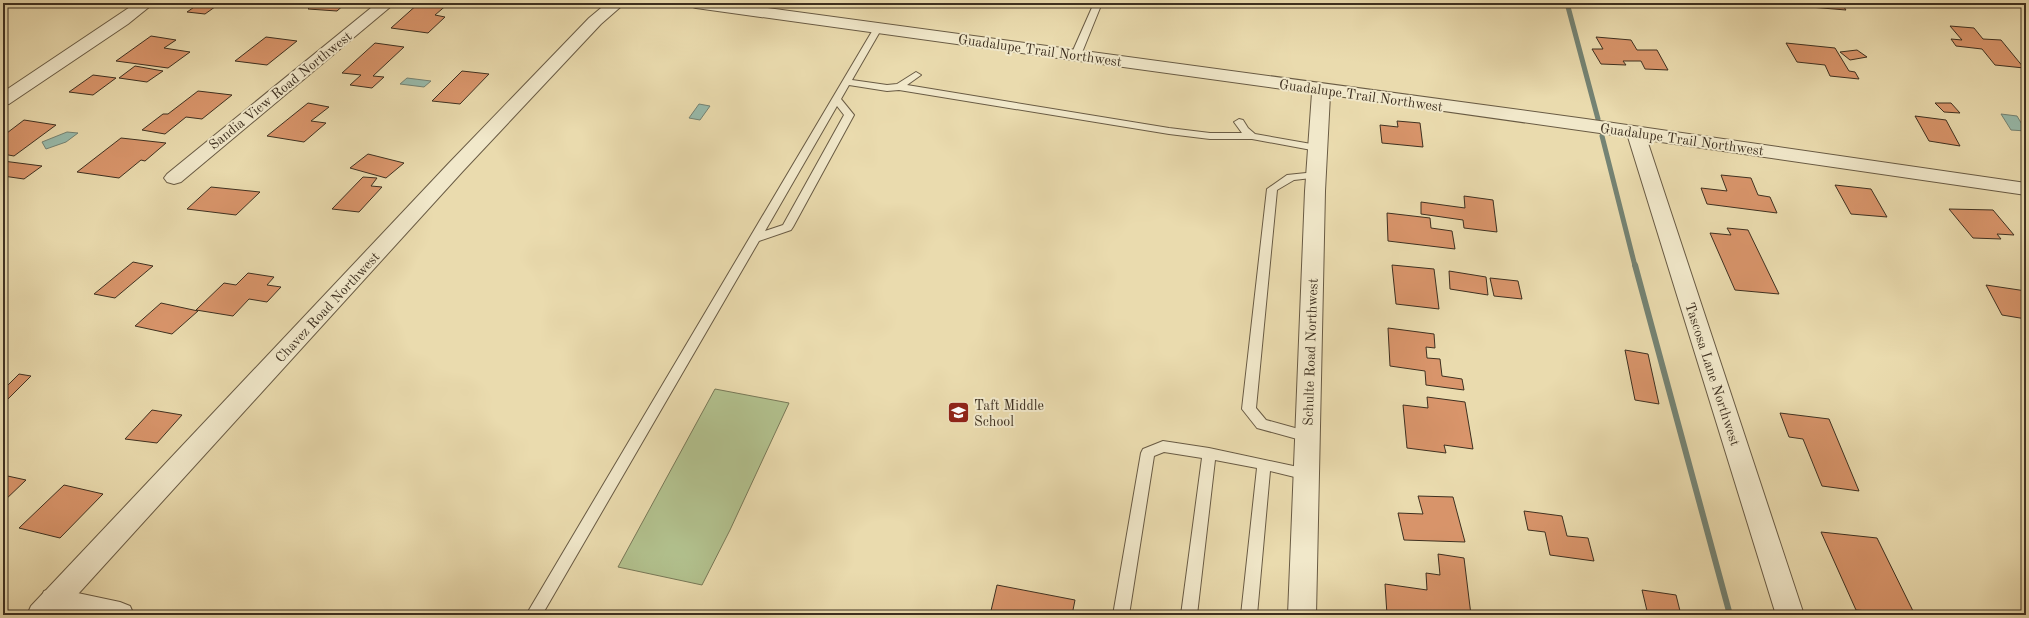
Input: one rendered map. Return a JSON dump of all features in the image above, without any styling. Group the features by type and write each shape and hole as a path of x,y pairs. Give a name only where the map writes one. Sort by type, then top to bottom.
{"street":[{"path":"3,100 122,21 146,3"},
{"name":"Sandia View Road Northwest","path":"174,178 387,3"},
{"name":"Chavez Road Northwest","path":"48,607 451,173 595,21 617,3"},
{"name":"Guadalupe Trail Northwest","path":"696,3 1636,133 2026,189"},
{"name":"Schulte Road Northwest","path":"1302,615 1316,175 1321,89"},
{"name":"Tascosa Lane Northwest","path":"1636,133 1790,615"},
{"path":"48,607 120,615"}],"lane":[{"path":"1076,55 1098,3"},
{"path":"534,615 878,28"},
{"path":"899,88 916,75"},
{"path":"847,82 887,88 899,88 1170,131 1210,136 1252,136 1318,148"},
{"path":"756,238 787,227 849,115 836,100"},
{"path":"1239,122 1244,130 1252,136"},
{"path":"1308,437 1262,424 1249,409 1272,189 1291,177 1316,175"},
{"path":"1121,615 1148,453 1162,446 1209,453 1306,474"},
{"path":"1189,615 1209,453"},
{"path":"1249,615 1264,464"}],"green space":[{"path":"715,389 789,403 730,530 702,585 618,567"}],"shaded area":[{"path":"407,78 431,81 424,87 400,84"},
{"path":"699,104 710,106 700,120 689,118"},
{"path":"2001,114 2017,116 2026,131 2011,130"},
{"path":"67,132 78,133 66,142 46,149 42,142"}],"building":[{"path":"200,3 219,4 205,14 187,12"},
{"path":"314,3 346,3 337,11 308,9"},
{"path":"419,3 449,3 435,15 445,17 428,33 391,28"},
{"path":"1762,3 1841,3 1846,10"},
{"path":"1950,26 1974,28 1983,39 2001,40 2024,68 1995,65 1982,49 1956,46 1951,39 1962,40"},
{"path":"151,36 176,40 164,48 190,52 168,68 116,61"},
{"path":"266,37 297,41 267,65 235,61"},
{"path":"1596,37 1631,40 1637,50 1657,50 1668,70 1645,69 1641,61 1623,61 1626,65 1601,64 1592,49 1603,49"},
{"path":"375,43 404,47 373,76 384,77 372,88 350,85 361,75 342,73"},
{"path":"1786,43 1835,48 1849,71 1855,72 1859,79 1830,76 1825,65 1797,62"},
{"path":"1857,50 1867,57 1850,60 1840,52"},
{"path":"135,66 163,71 147,82 119,78"},
{"path":"462,71 489,74 460,104 432,101"},
{"path":"93,75 116,78 93,95 69,92"},
{"path":"198,91 232,95 202,119 186,117 165,134 142,130 163,114 168,114"},
{"path":"308,103 329,107 311,121 326,123 304,142 267,136"},
{"path":"1935,103 1951,103 1960,113 1944,112"},
{"path":"1915,116 1946,120 1960,146 1929,141"},
{"path":"24,120 56,125 14,156 3,154 3,136"},
{"path":"1397,121 1420,123 1423,147 1382,143 1380,125 1398,127"},
{"path":"121,138 166,143 145,161 141,160 119,178 77,172"},
{"path":"368,154 404,163 386,178 350,168"},
{"path":"3,161 42,166 24,179 3,176"},
{"path":"1721,175 1751,178 1758,195 1770,197 1777,213 1707,204 1701,188 1727,191"},
{"path":"363,177 377,178 371,186 382,187 359,212 332,209"},
{"path":"1835,185 1871,189 1887,217 1851,214"},
{"path":"211,187 260,192 236,215 187,209"},
{"path":"1464,196 1493,200 1497,232 1464,228 1463,220 1421,214 1421,202 1465,208"},
{"path":"1949,209 1993,210 2014,235 1997,234 2001,239 1973,238"},
{"path":"1387,213 1430,218 1431,228 1452,231 1455,249 1388,241"},
{"path":"1727,228 1748,230 1779,294 1735,290 1710,233 1731,235"},
{"path":"133,262 153,266 115,298 94,294"},
{"path":"1392,265 1434,269 1439,309 1396,304"},
{"path":"1449,271 1486,277 1488,295 1450,289"},
{"path":"248,273 274,277 267,285 281,287 267,302 249,299 233,316 196,310 224,283 236,285"},
{"path":"1490,278 1518,281 1522,299 1494,296"},
{"path":"1986,285 2026,291 2026,319 2002,315"},
{"path":"161,303 198,311 172,334 135,326"},
{"path":"1388,328 1434,334 1435,348 1426,347 1427,358 1440,359 1442,376 1462,379 1464,390 1426,385 1425,371 1390,366"},
{"path":"1625,350 1648,354 1659,404 1635,400"},
{"path":"19,374 31,376 3,404 3,387 5,388"},
{"path":"1427,397 1465,402 1473,449 1444,445 1446,453 1407,448 1403,405 1428,408"},
{"path":"152,410 182,415 157,443 125,439"},
{"path":"1780,413 1829,419 1859,491 1822,486 1803,439 1789,437"},
{"path":"3,475 26,480 3,502"},
{"path":"64,485 103,494 60,538 19,528"},
{"path":"1418,496 1453,497 1465,542 1404,540 1398,513 1423,514"},
{"path":"1524,511 1562,516 1567,536 1588,538 1594,561 1550,555 1545,532 1528,530"},
{"path":"1821,532 1877,538 1915,615 1856,610"},
{"path":"1438,554 1464,558 1471,615 1387,615 1385,584 1427,590 1426,573 1440,575"},
{"path":"997,585 1075,600 1072,615 990,615"},
{"path":"1642,590 1676,595 1681,615 1648,615"}],"waterway":[{"path":"1567,3 1598,119"},
{"path":"1602,136 1635,266"},
{"path":"1635,265 1730,615"}],"place":[{"name":"Taft Middle School","path":"958,413"}]}
